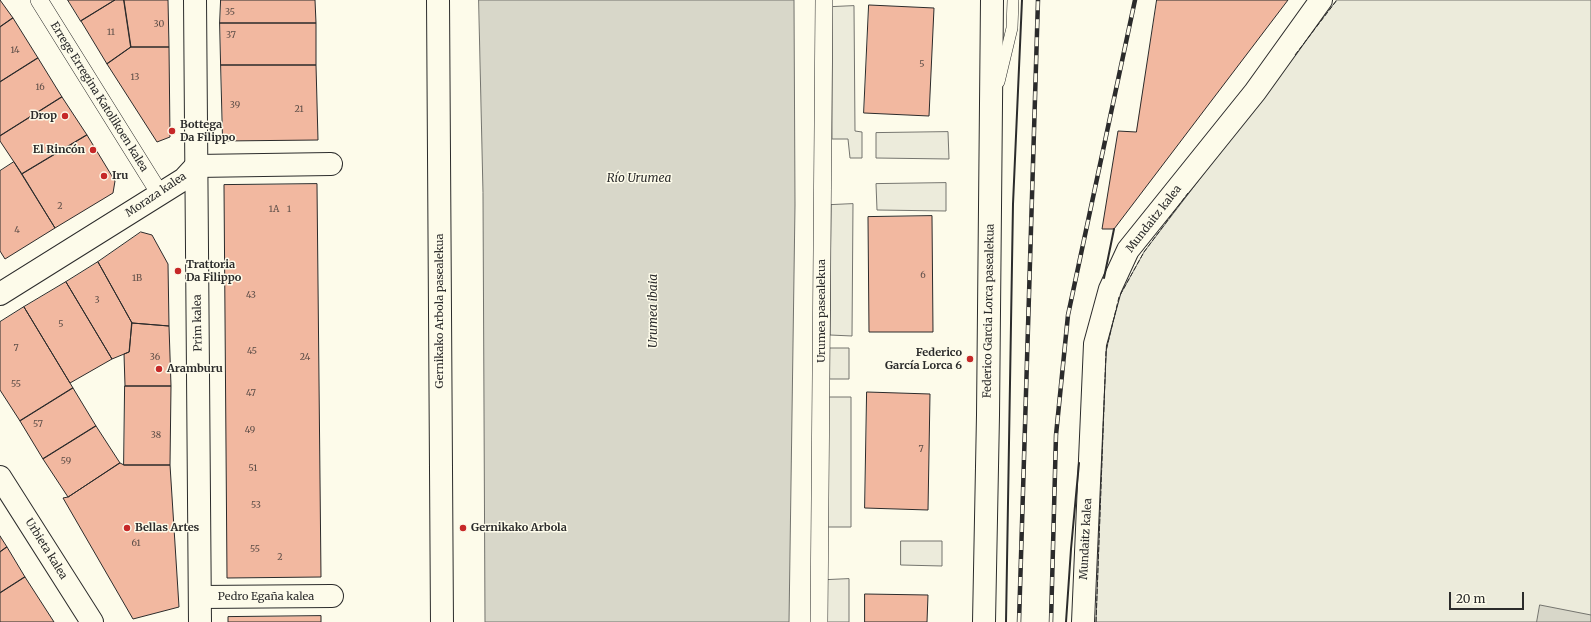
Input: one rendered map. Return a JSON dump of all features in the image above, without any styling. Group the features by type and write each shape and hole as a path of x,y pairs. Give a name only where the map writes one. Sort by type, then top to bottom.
{"street":[{"name":"Errege Erregina Katolikoen kalea","path":"39,0 160,194"},
{"name":"Prim kalea","path":"195,0 200,622"},
{"name":"Gernikako Arbola pasealekua","path":"438,0 442,622"},
{"name":"Urumea pasealekua","path":"819,622 824,0"},
{"name":"Federico Garcia Lorca pasealekua","path":"984,622 992,0"},
{"name":"Mundaitz kalea","path":"1083,622 1095,344 1110,289 1128,250 1255,92 1321,0"},
{"name":"Moraza kalea","path":"0,294 184,179 196,166 332,164"},
{"name":"Urbieta kalea","path":"0,477 92,622"},
{"name":"Pedro Egaña kalea","path":"200,597 332,596"}],"lane":[{"path":"991,118 1012,28 1013,0"}],"shaded area":[{"path":"1337,0 1591,0 1591,622 1096,622 1106,351 1119,297 1144,252"},
{"path":"854,6 855,131 862,132 862,158 850,158 848,139 832,139 832,7"},
{"path":"948,132 949,159 876,158 876,133"},
{"path":"946,183 946,211 877,210 876,184"},
{"path":"853,204 852,336 830,335 831,205"},
{"path":"830,348 849,348 849,379 830,379"},
{"path":"829,397 851,397 851,527 828,527"},
{"path":"901,541 942,541 942,566 901,565"},
{"path":"849,579 849,622 827,622 827,580"}],"water":[{"name":"Río Urumea","path":"479,0 794,0 795,205 789,622 485,622 483,193"},
{"path":"1540,605 1591,615 1591,622 1537,622"}],"building":[{"path":"0,0 13,18 0,27"},
{"path":"68,0 115,0 81,21"},
{"path":"115,0 124,0 131,47 107,64 81,21"},
{"path":"124,0 168,0 169,47 131,47"},
{"path":"221,0 315,0 316,23 220,23"},
{"path":"1157,0 1288,0 1114,229 1102,229 1118,131 1136,132"},
{"path":"869,5 934,8 929,116 864,113"},
{"path":"13,18 38,58 0,82 0,27"},
{"path":"220,23 316,23 316,65 221,65"},
{"path":"131,47 169,47 170,137 157,142 107,64"},
{"path":"38,58 62,97 0,136 0,82"},
{"path":"221,65 316,65 318,140 223,141"},
{"path":"62,97 87,135 22,174 0,141 0,136"},
{"path":"87,135 115,181 113,193 55,228 22,174"},
{"path":"14,162 55,228 5,259 0,251 0,171"},
{"path":"317,184 321,577 227,578 224,185"},
{"path":"932,216 933,332 869,332 868,217"},
{"path":"141,232 152,235 168,264 169,326 132,323 98,262"},
{"path":"98,262 132,323 129,352 112,359 66,282"},
{"path":"66,282 112,359 70,383 24,307"},
{"path":"24,307 73,388 20,421 0,390 0,322"},
{"path":"132,323 169,326 171,386 125,386 124,354 129,352"},
{"path":"125,386 171,386 170,465 124,465"},
{"path":"73,388 96,426 43,459 20,421"},
{"path":"867,392 930,394 928,510 865,508"},
{"path":"96,426 120,463 68,497 43,459"},
{"name":"Bellas Artes","path":"120,463 124,465 170,465 179,607 133,619 63,498 68,497"},
{"path":"0,536 7,547 0,552"},
{"path":"7,547 25,577 0,593 0,552"},
{"path":"25,577 54,622 0,622 0,593"},
{"path":"865,594 928,595 927,622 865,622"},
{"path":"321,616 321,622 228,622 228,617"}],"railway":[{"path":"1019,622 1038,0"},
{"path":"1051,622 1056,435 1068,315 1135,0"}],"fence":[{"path":"1295,55 1337,0"},
{"path":"1096,622 1106,351 1119,297 1144,252 1188,193"}],"wall":[{"path":"1006,622 1013,204 1022,0"},
{"path":"1104,278 1114,229"},
{"path":"1066,622 1079,463"}],"place":[{"name":"Drop","path":"65,116"},
{"name":"Bottega Da Filippo","path":"172,131"},
{"name":"El Rincón","path":"93,150"},
{"name":"Iru","path":"104,176"},
{"name":"Trattoria Da Filippo","path":"178,271"},
{"name":"Federico García Lorca 6","path":"970,359"},
{"name":"Aramburu","path":"159,369"},
{"name":"Bellas Artes","path":"127,528"},
{"name":"Gernikako Arbola","path":"463,528"}],"water label":[{"name":"Urumea ibaia","path":"654,311"}]}
